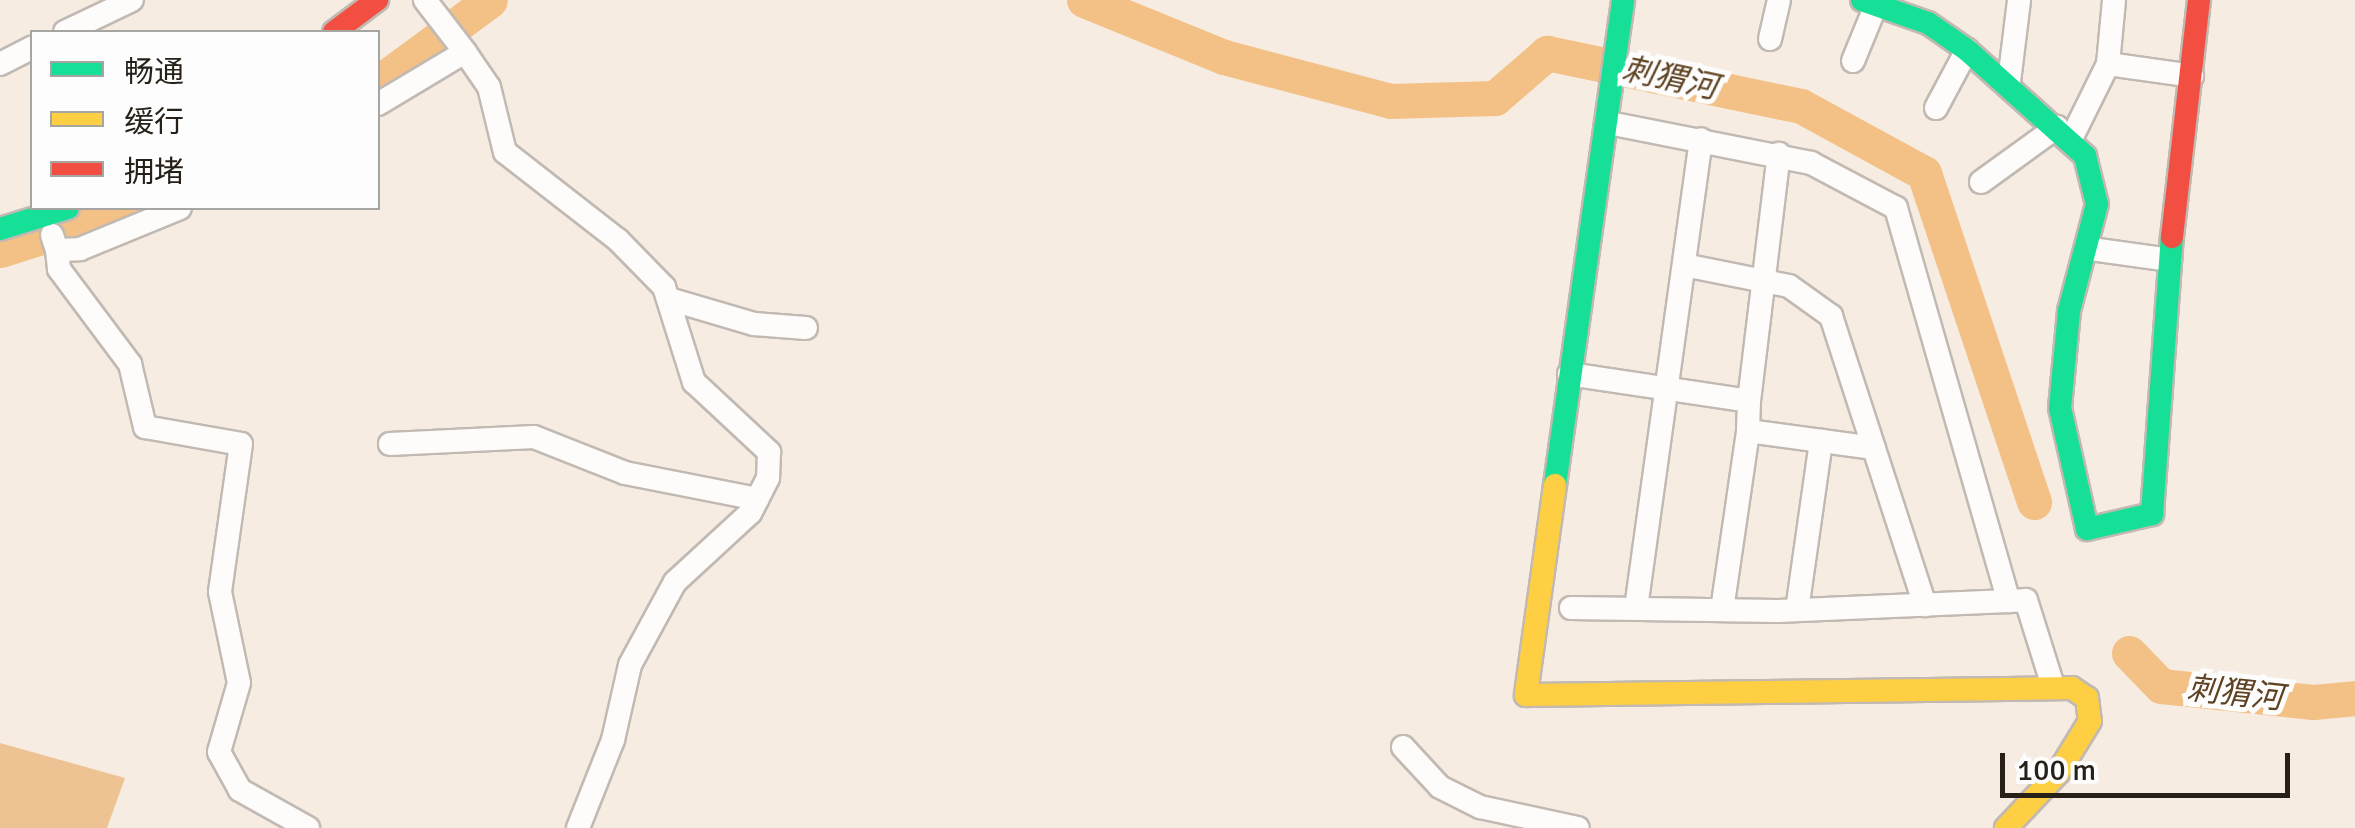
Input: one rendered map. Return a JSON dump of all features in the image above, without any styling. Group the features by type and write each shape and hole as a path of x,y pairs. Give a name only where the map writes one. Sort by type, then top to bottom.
{"main road":[{"path":"337,30 378,0"},
{"path":"1869,2 1929,12 2064,134 2094,179 2091,249 2069,311 2060,408 2087,528 2152,514 2160,452 2154,402 2200,0"},
{"path":"1622,9 1526,695 2054,686 2087,698 2090,721 2058,773 2008,825"},
{"path":"0,228 62,210"}],"street":[{"path":"69,30 132,0"},
{"path":"426,0 489,87 505,152 618,240 669,298 694,382 768,452 768,478 756,500 676,582 630,665 613,740 578,828"},
{"path":"1770,39 1780,0"},
{"path":"2009,82 2019,0"},
{"path":"1982,182 2064,134 2092,109 2108,64 2114,0"},
{"path":"1853,61 1869,2"},
{"path":"0,64 30,49"},
{"path":"1936,108 1967,50"},
{"path":"380,103 465,52"},
{"path":"2108,64 2192,76"},
{"path":"1609,123 1779,154 1896,208 2009,601"},
{"path":"1636,608 1702,139"},
{"path":"1722,610 1748,432 1779,154"},
{"path":"57,249 80,249 175,210"},
{"path":"45,216 57,249 58,270 81,290 130,364 145,427 242,444 220,592 238,683 219,752 255,804 308,828"},
{"path":"2091,249 2170,260"},
{"path":"1684,265 1764,281 1818,300 1831,316 1925,604"},
{"path":"669,298 754,324 806,328"},
{"path":"1569,374 1750,401"},
{"path":"1748,432 1874,448"},
{"path":"390,444 534,437 625,473 756,500"},
{"path":"1796,610 1821,441"},
{"path":"1571,608 1796,610 2026,600 2054,686"},
{"path":"1402,747 1440,788 1480,807 1578,828"}],"shaded area":[{"path":"0,743 125,778 107,828 0,828"}],"waterway":[{"path":"380,82 490,0"},
{"name":"刺猬河","path":"1084,0 1224,57 1390,101 1495,98 1547,53 1801,106 1924,173 2034,502"},
{"path":"0,250 128,210"},
{"name":"刺猬河","path":"2129,653 2161,686 2313,702 2355,698"}],"traffic: fast":[{"path":"1555,485 1623,0"},
{"path":"1862,0 1928,23 1967,50 2085,156 2097,204 2069,311 2060,408 2087,529 2152,514 2172,237"},
{"path":"0,229 62,210"}],"traffic: slow":[{"path":"1555,485 1526,695 2072,688 2087,698 2090,721 2058,773 2006,828"}],"traffic: jam":[{"path":"337,30 377,0"},
{"path":"2172,237 2199,0"}]}
